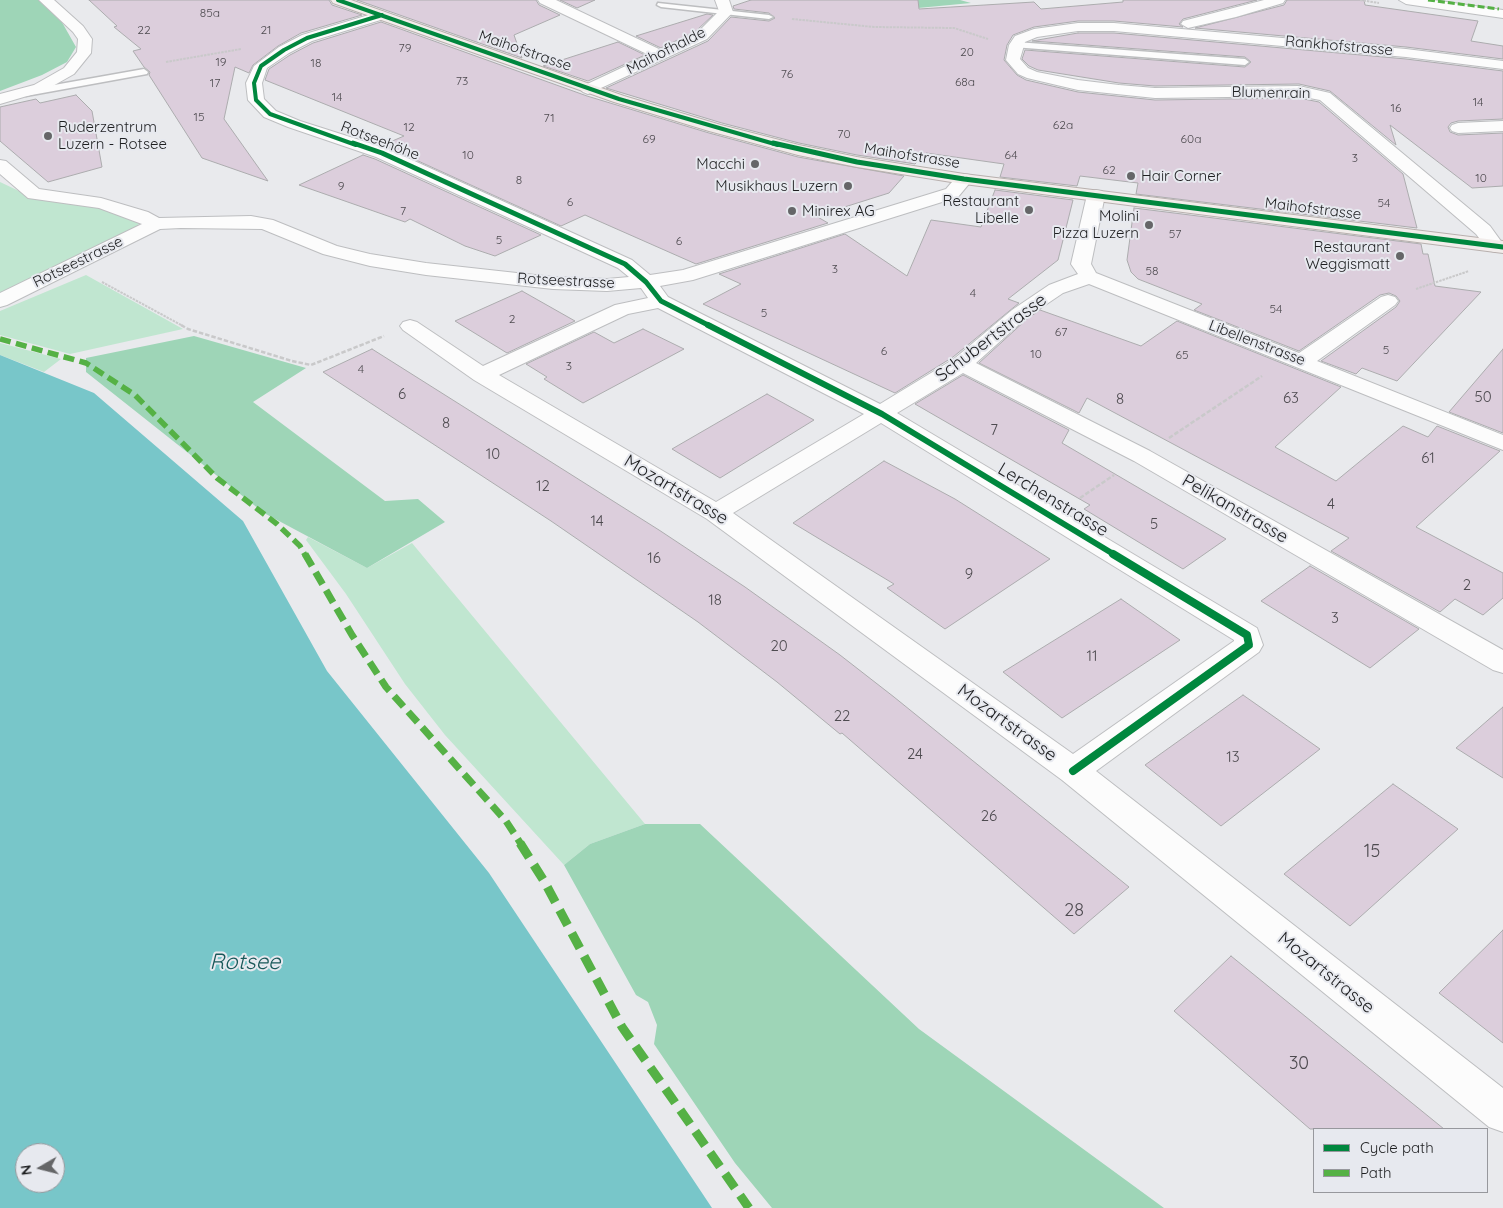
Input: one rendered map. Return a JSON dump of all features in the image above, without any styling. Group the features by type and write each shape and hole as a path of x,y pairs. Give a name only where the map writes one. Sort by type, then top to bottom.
{"main road":[{"name":"Maihofstrasse","path":"338,0 588,88 715,128 789,148 857,162 964,178 1499,247"}],"street":[{"path":"0,99 24,94 39,88 68,71 84,53 85,39 78,29 46,0"},
{"path":"545,0 660,55"},
{"name":"Rankhofstrasse","path":"1174,31 1178,26 1236,14 1278,0"},
{"path":"1406,0 1503,14"},
{"name":"Maihofhalde","path":"588,88 702,36 724,6"},
{"name":"Rotseehöhe","path":"382,16 307,38 284,50 261,66 254,83 256,100 270,114 294,124 382,153 625,264 646,282"},
{"name":"Rankhofstrasse","path":"1016,45 1020,39 1034,33 1078,26 1174,31 1406,53 1503,65"},
{"name":"Blumenrain","path":"1016,45 1013,60 1023,71 1032,76 1078,85 1155,93 1299,91 1325,96 1483,230 1499,247"},
{"path":"1458,128 1503,126"},
{"name":"Rotseestrasse","path":"0,165 34,194 101,203 142,216 156,224"},
{"name":"Rotseestrasse","path":"0,301 156,224 220,221 266,224 330,250 370,260 426,269 552,283 607,285 646,282 686,276 952,193 964,178"},
{"path":"1089,277 1081,264 1096,195"},
{"name":"Libellenstrasse","path":"1089,277 1503,442"},
{"name":"Schubertstrasse","path":"716,513 962,364 1019,314 1056,289 1089,277"},
{"name":"Lerchenstrasse","path":"646,282 661,301 882,414 1247,635 1249,645 1073,771"},
{"path":"1302,361 1388,300"},
{"path":"482,375 622,309 661,301"},
{"name":"Mozartstrasse","path":"410,326 482,375 716,513 1073,771 1503,1113"},
{"name":"Pelikanstrasse","path":"962,364 1142,456 1503,663"}],"lane":[{"path":"661,5 724,6 770,17"},
{"path":"1016,45 1245,62"},
{"path":"24,94 144,72"}],"path":[{"path":"770,17 807,19 874,28 954,28 965,30 982,38 1016,45"},
{"path":"164,62 258,46 284,50"},
{"path":"70,265 188,329 292,361 311,365 355,348"},
{"path":"1388,300 1475,268"}],"green space":[{"path":"0,0 40,0 59,17 76,47 67,62 42,75 0,91"},
{"path":"856,0 960,0 971,3 918,8"},
{"path":"0,182 19,191 119,212 140,220 139,224 129,232 0,295"},
{"path":"86,275 183,329 70,354 0,335 0,311"},
{"path":"194,336 306,368 253,402 385,501 418,499 445,522 367,568 264,513 86,372 86,358"},
{"path":"0,343 61,359 44,372 0,355"},
{"path":"308,537 367,568 412,543 645,824 590,844 564,865 445,735 405,684 346,594 306,540"},
{"path":"645,824 700,824 919,1029 1164,1208 772,1208 735,1163 654,1044 657,1025 648,1002 636,995 564,865 590,844"}],"water":[{"name":"Rotsee","path":"0,355 94,393 243,521 327,671 489,873 712,1208 0,1208"}],"building":[{"path":"89,0 329,0 332,5 362,15 301,33 278,46 253,65 249,73 235,67 224,119 268,181 202,158 149,75 150,72 144,67 133,51 141,49 114,27 117,26"},
{"path":"357,0 536,0 539,5 560,15 514,35 522,58"},
{"path":"560,0 595,0 577,8"},
{"path":"751,0 918,0 919,9 1034,2 1041,9 1123,2 1123,0 1257,0 1183,19 1179,24 1183,27 1114,21 1078,21 1034,27 1013,35 1007,45 1004,60 1017,75 1026,80 1078,92 1155,100 1299,98 1319,102 1403,174 1417,228 1136,194 1138,183 1080,176 1077,186 1000,177 1004,164 926,153 915,164 857,155 799,143 722,123 606,88 708,41 731,17 769,21 775,18 769,13 734,9 733,6"},
{"path":"1287,0 1364,0 1365,5 1478,21 1471,41 1503,46 1503,59 1406,47 1195,28 1284,5"},
{"path":"707,14 713,15 696,31 661,48 636,36"},
{"path":"381,22 587,96 709,133 798,157 904,176 889,193 816,216 828,223 696,264 585,215 561,226 383,145 404,136 265,80 269,69 313,43"},
{"path":"1078,33 1114,33 1406,59 1503,71 1503,119 1458,121 1451,123 1448,127 1450,132 1458,135 1503,133 1503,186 1472,188 1390,125 1396,145 1330,91 1299,84 1155,86 1119,83 1038,70 1029,66 1022,59 1025,50 1245,67 1251,62 1245,57 1032,41"},
{"path":"618,42 645,55 588,81 543,66"},
{"name":"Ruderzentrum Luzern - Rotsee","path":"76,95 92,111 102,167 48,182 0,141 0,107 36,99 40,103"},
{"path":"363,155 541,235 495,256 465,246 410,219 405,222 299,185"},
{"path":"995,190 1073,200 1058,260 1008,299 1019,303 953,357 895,393 703,304 741,284 719,274 845,234 907,276 931,220 981,227"},
{"path":"1134,208 1421,244 1423,254 1428,254 1435,286 1481,292 1397,381 1362,368 1356,374 1321,361 1396,307 1400,301 1396,296 1389,293 1380,295 1299,351 1194,310 1202,304 1138,279 1131,272 1127,260"},
{"path":"522,291 575,321 507,353 455,321"},
{"path":"1040,310 1141,346 1177,321 1341,387 1275,447 1336,481 1403,426 1428,437 1437,426 1500,451 1416,527 1503,573 1503,598 1483,615 1455,599 1440,612 1331,551 1349,538 1087,398 1079,413 979,363 1027,319"},
{"path":"643,329 684,349 583,403 544,379 547,377 526,364 594,332 614,343"},
{"path":"372,349 659,530 745,587 840,655 894,697 1129,887 1074,934 842,733 840,734 777,682 698,622 551,521 323,372"},
{"path":"1503,349 1503,433 1449,412"},
{"path":"963,375 1069,430 1062,443 1226,539 1183,569 1084,509 1090,505 915,404"},
{"path":"767,394 814,420 720,478 672,449"},
{"path":"884,461 955,499 1050,559 945,629 887,588 894,584 793,523"},
{"path":"1310,566 1419,629 1370,668 1261,601"},
{"path":"1121,599 1180,640 1062,718 1003,672"},
{"path":"1243,695 1320,749 1221,826 1145,765"},
{"path":"1503,707 1503,778 1456,748"},
{"path":"1393,784 1458,829 1350,926 1284,874"},
{"path":"1503,930 1503,1043 1439,993"},
{"path":"1231,956 1443,1128 1310,1129 1174,1011"}],"marked path":[{"path":"1428,0 1499,9"},
{"path":"0,339 86,363 135,395 217,478 277,524 300,546 352,635 386,687 506,821 544,881 622,1027 749,1208"}],"cycle path":[{"path":"338,0 619,99 715,128 798,150 857,162 964,179 1503,247"},
{"path":"382,15 307,38 284,50 261,66 254,83 256,100 270,114 294,124 382,153 625,264 646,282 661,301 882,414 1247,635 1249,645 1073,771"}],"place":[{"name":"Ruderzentrum Luzern - Rotsee","path":"48,136"},
{"name":"Macchi","path":"755,164"},
{"name":"Hair Corner","path":"1131,176"},
{"name":"Musikhaus Luzern","path":"848,186"},
{"name":"Restaurant Libelle","path":"1029,210"},
{"name":"Minirex AG","path":"792,211"},
{"name":"Molini Pizza Luzern","path":"1149,225"},
{"name":"Restaurant Weggismatt","path":"1400,256"}]}
